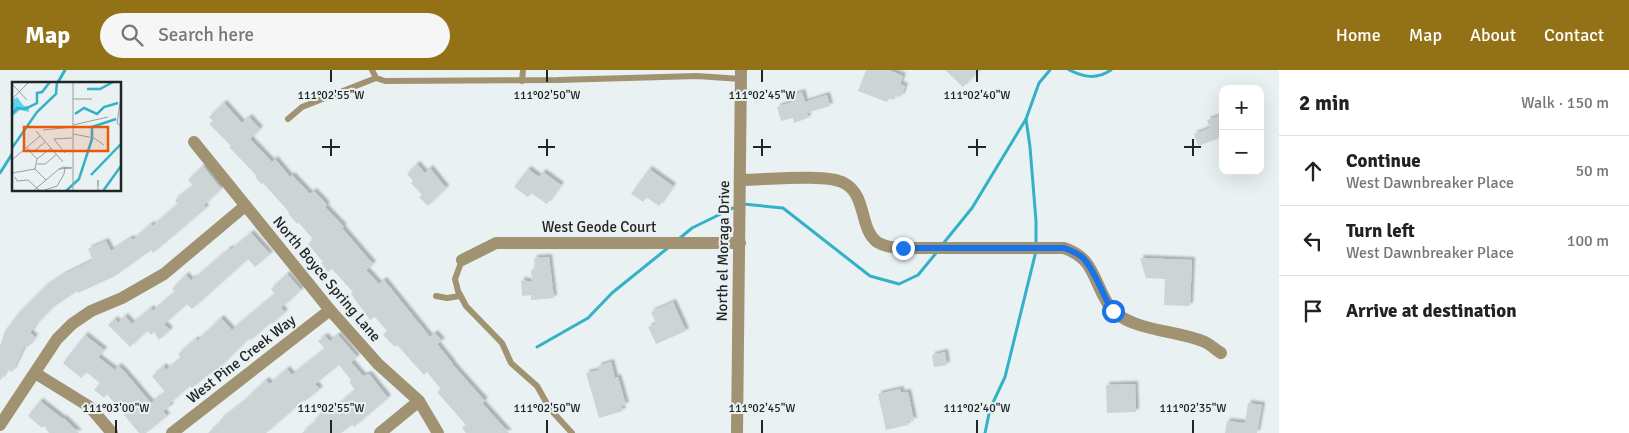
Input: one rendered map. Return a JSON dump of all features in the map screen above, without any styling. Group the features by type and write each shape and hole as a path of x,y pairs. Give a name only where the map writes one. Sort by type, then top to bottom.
{"street":[{"name":"North el Moraga Drive","path":"738,433 741,180 740,74"},
{"name":"North Boyce Spring Lane","path":"194,142 330,310 378,364 419,401 438,433"},
{"path":"741,180 816,177 844,182 853,190 860,201 871,234 877,242 888,247 1064,248 1075,252 1084,259 1105,300 1113,311 1139,324 1206,342 1221,353"},
{"path":"0,425 58,340 72,324 91,311 122,298 164,274 245,206"},
{"name":"West Geode Court","path":"462,260 496,243 740,243"},
{"name":"West Pine Creek Way","path":"172,433 330,310"},
{"path":"35,373 90,407 112,433"},
{"path":"380,433 419,401"}],"lane":[{"path":"372,70 376,78 385,82 740,74"},
{"path":"522,80 523,70"},
{"path":"288,119 302,107 376,78"},
{"path":"462,260 455,279 460,296 466,306 502,343 511,363 536,386 550,409 572,433"},
{"path":"436,296 447,298 460,296"}],"building":[{"path":"866,70 889,70 903,76 900,84 905,86 901,97 896,95 894,100 889,98 887,102 858,91"},
{"path":"945,70 980,70 963,87"},
{"path":"802,92 805,102 827,95 830,106 807,113 808,118 794,123 793,118 781,121 777,107 792,102 790,96"},
{"path":"224,103 242,123 249,117 260,129 250,139 272,162 275,159 290,177 292,175 310,194 314,191 327,205 325,207 344,227 342,228 373,264 366,270 379,284 384,280 430,337 435,333 442,341 437,344 485,401 482,403 509,433 466,433 462,428 466,425 437,392 441,389 427,372 424,375 397,345 395,347 383,335 387,331 375,317 370,320 351,294 353,292 332,269 328,272 321,263 323,262 308,244 313,239 298,222 297,224 289,212 263,183 261,184 256,175 229,147 231,146 209,124 213,121 209,117"},
{"path":"1219,116 1219,138 1198,146 1194,134 1210,128 1207,120"},
{"path":"417,164 425,173 430,168 446,188 428,206 419,197 422,195 411,183 413,181 407,174"},
{"path":"203,166 221,189 204,205 206,208 153,253 151,250 115,276 78,293 77,291 52,308 30,333 35,337 28,347 25,345 12,372 7,369 0,381 0,346 5,331 18,314 45,287 63,275 93,260 88,249 106,241 111,251 131,238 133,240 151,224 153,226 178,204 175,200 193,186 188,180"},
{"path":"528,169 539,177 543,172 561,185 547,204 531,193 528,197 514,187"},
{"path":"649,169 673,186 659,206 646,197 643,202 631,194"},
{"path":"251,233 270,254 255,267 248,259 192,309 187,304 164,324 170,330 159,340 154,332 151,335 147,331 130,347 108,325 115,319 118,323 125,316 132,324 151,308 153,311 175,292 172,289 186,275 191,281"},
{"path":"549,257 554,298 531,300 531,295 522,296 521,280 532,282 531,270 535,270 534,258"},
{"path":"1140,258 1192,260 1190,306 1164,305 1165,279 1146,278"},
{"path":"287,274 301,290 281,308 285,312 251,340 249,338 212,375 210,373 192,388 190,386 169,404 171,406 163,411 167,416 146,433 139,433 107,394 104,398 94,390 100,383 86,372 81,378 63,363 85,335 104,350 98,357 115,370 118,366 123,370 151,403 165,392 152,376 164,366 166,370 181,358 178,354 196,339 197,341 221,318 232,330 275,294 271,289"},
{"path":"673,302 686,331 656,344 648,327 656,324 651,312"},
{"path":"338,335 357,357 351,362 363,376 369,374 388,398 354,427 352,425 341,433 302,433 316,421 315,419 330,407 332,410 355,390 349,382 351,380 339,365 315,384 320,389 304,400 266,433 208,433 221,422 220,420 241,404 266,380 270,384 287,369 292,375 325,349 318,341 325,336 330,341"},
{"path":"945,352 947,365 934,367 932,355"},
{"path":"611,362 615,378 618,377 626,405 621,406 623,411 599,418 586,373 599,370 598,366"},
{"path":"1135,384 1136,412 1107,413 1106,385"},
{"path":"901,389 901,393 908,392 914,421 907,420 908,425 886,430 878,394"},
{"path":"40,401 64,418 79,433 49,433 44,426 42,428 28,416"},
{"path":"1248,403 1262,405 1257,433 1225,433 1227,421 1245,423"}],"waterway":[{"path":"58,82 65,70"},
{"path":"1036,245 1036,221 1026,119 1039,83 1050,70"},
{"path":"1069,70 1090,76 1100,75 1111,70"},
{"path":"942,245 972,208 1026,119"},
{"path":"0,173 12,154"},
{"path":"743,204 783,208 870,276 899,284 918,275 937,252"},
{"path":"680,238 692,228 735,207"},
{"path":"537,347 588,318 612,293 669,247"},
{"path":"985,433 990,409 1005,377 1036,251"}],"route":[{"path":"903,248 1064,248 1075,252 1084,259 1092,271 1105,300 1113,311"}]}
